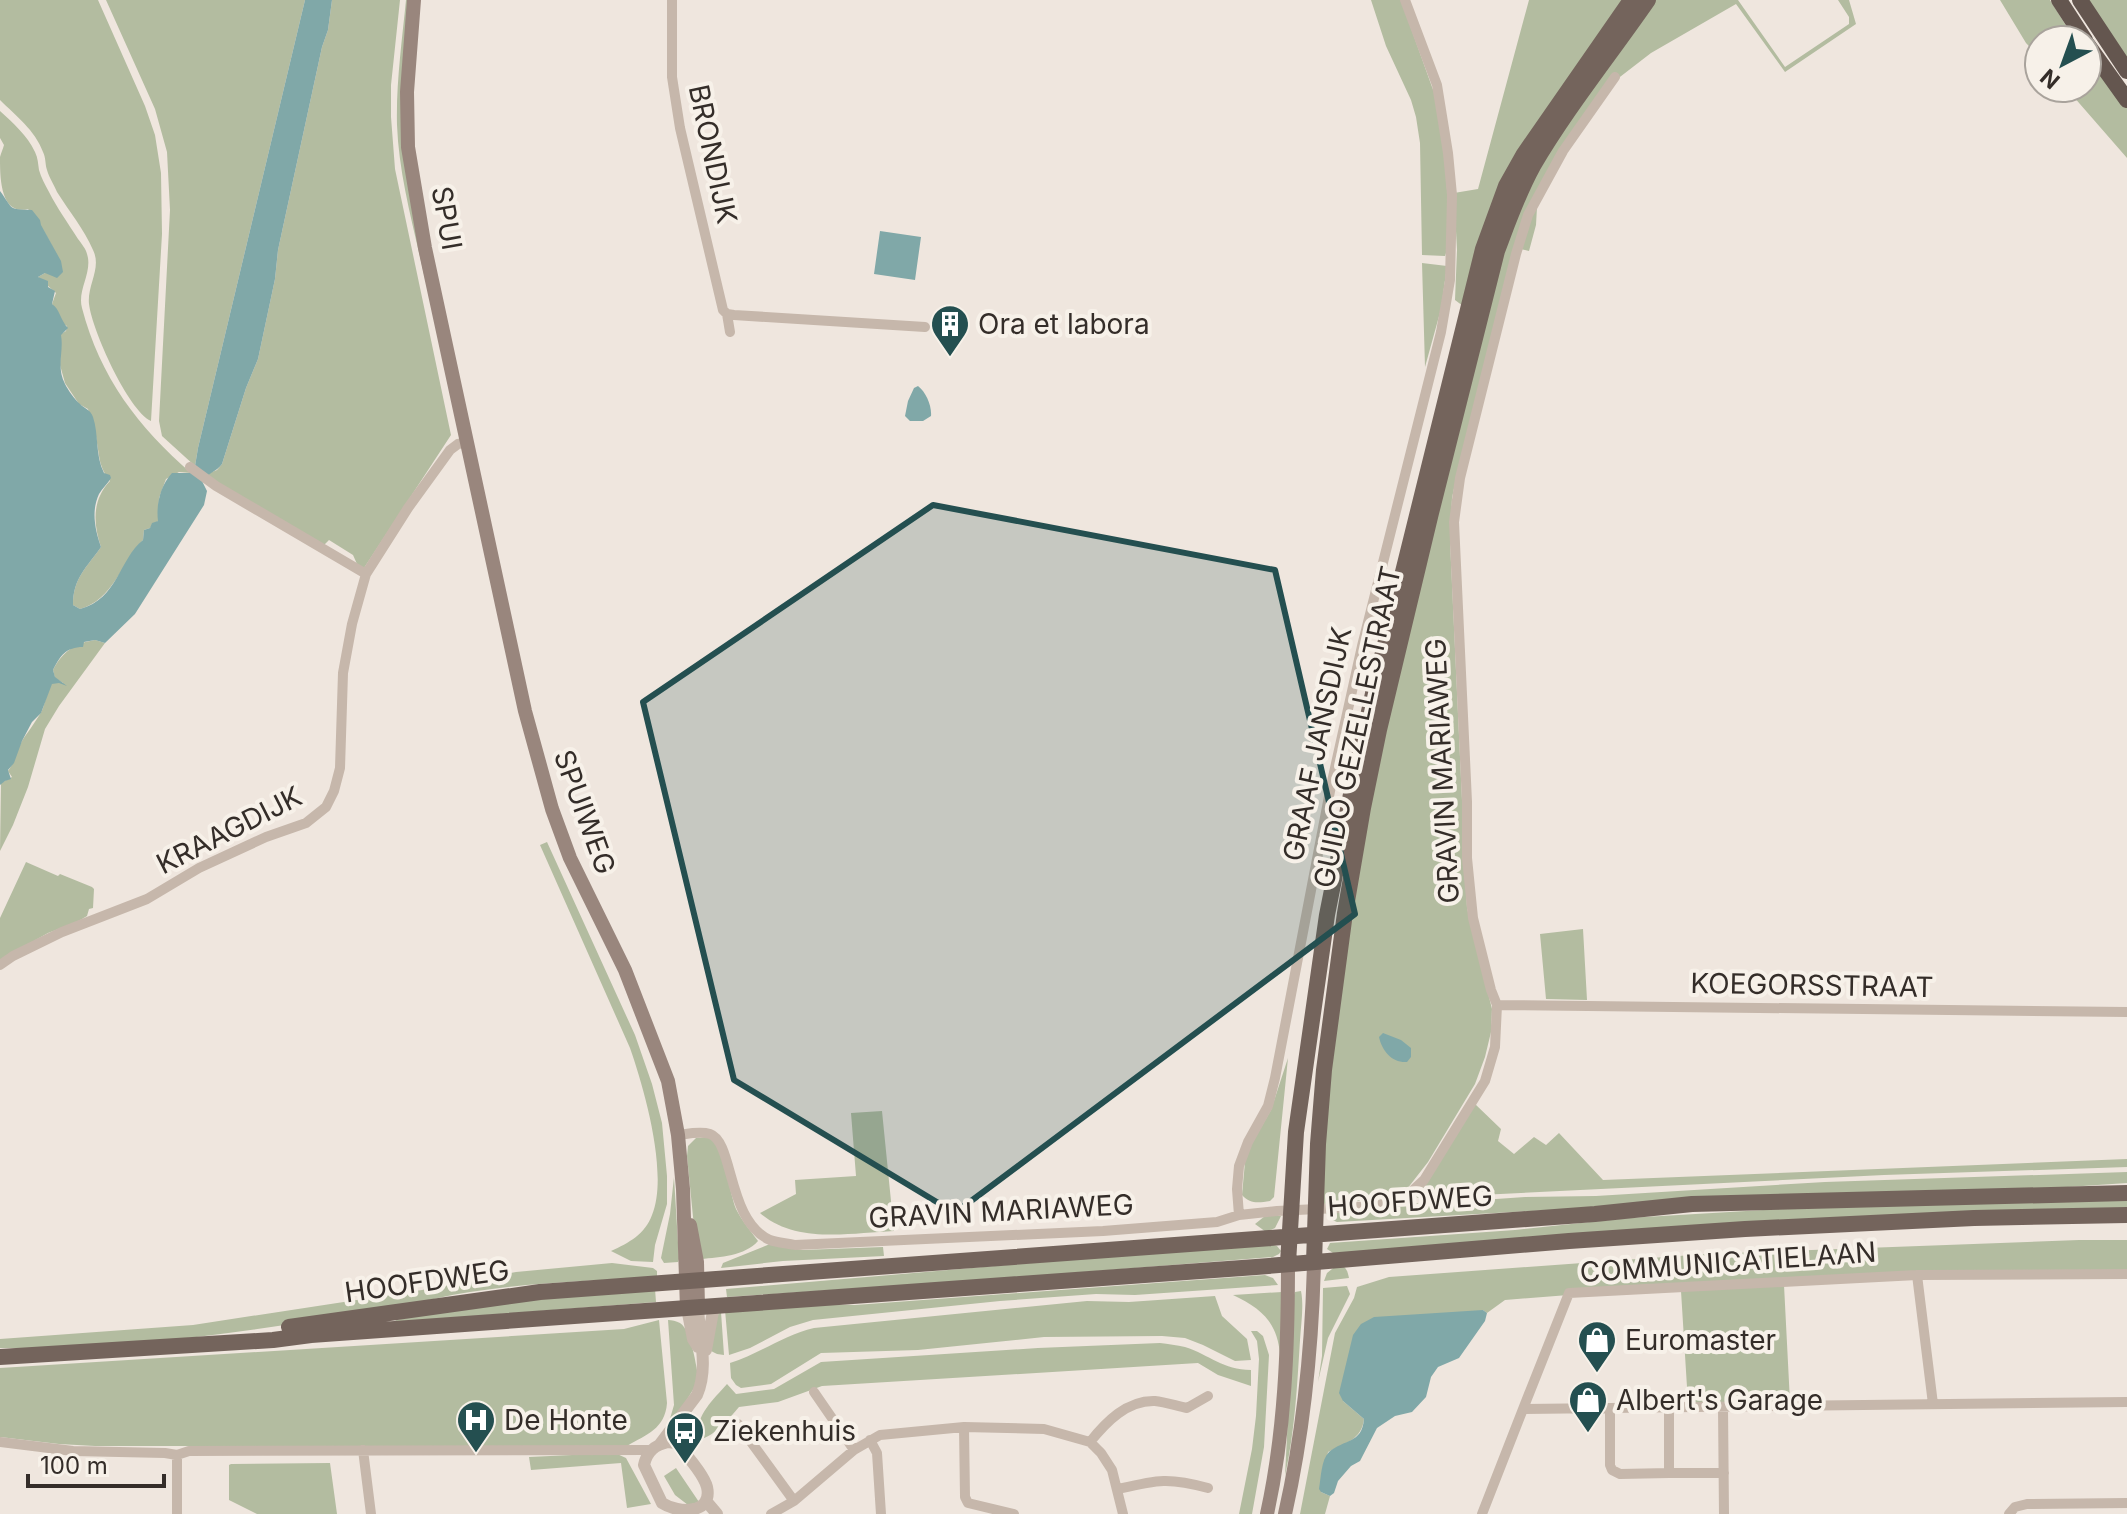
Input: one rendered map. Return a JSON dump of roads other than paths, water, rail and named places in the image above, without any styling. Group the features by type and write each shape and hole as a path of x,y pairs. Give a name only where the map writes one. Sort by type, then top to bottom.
{"highway":[{"path":"2059,0 2074,24"},
{"path":"2080,0 2127,71"},
{"path":"2103,66 2127,100"}],"main road":[{"name":"SPUI","path":"414,0 407,92 408,147 425,248 468,442"},
{"name":"GUIDO GEZELLESTRAAT","path":"1267,1514 1282,1414 1296,1132 1304,1063 1327,915 1374,689 1483,249 1506,186 1524,154 1631,0"},
{"name":"GUIDO GEZELLESTRAAT","path":"1285,1514 1298,1454 1306,1393 1324,1070 1345,913 1379,730 1423,544 1497,251 1512,209 1532,168 1565,117 1648,0"},
{"name":"SPUIWEG","path":"468,442 525,711 552,809 570,858 625,970 668,1081 697,1262 691,1280"},
{"name":"HOOFDWEG","path":"177,1344 511,1296 691,1280 1580,1215 1692,1204 2127,1193"},
{"name":"HOOFDWEG","path":"0,1357 273,1340 1745,1229 1974,1218 2127,1215"},
{"path":"691,1280 700,1307"}],"street":[{"name":"BRONDIJK","path":"672,0 672,77 680,128 730,332"},
{"name":"GRAAF JANSDIJK","path":"1239,1215 1239,1166 1268,1106 1275,1078 1331,786 1362,646 1441,332 1450,280 1452,195 1448,153 1437,85 1405,0"},
{"name":"GRAVIN MARIAWEG","path":"678,1135 709,1133 720,1141 735,1194 747,1220 756,1231 771,1240 795,1245 1103,1231 1217,1222 1239,1215 1292,1210 1377,1206 1408,1195 1424,1180 1485,1081 1495,1047 1497,1005 1473,918 1467,858 1454,522 1460,478 1528,215 1563,151 1615,77"},
{"path":"727,314 925,327"},
{"name":"KRAAGDIJK","path":"0,965 62,932 147,899 212,862 306,823 326,807 340,768 343,673 366,574 450,450 468,442"},
{"path":"190,467 366,574"},
{"name":"KOEGORSSTRAAT","path":"1497,1005 2127,1012"},
{"name":"COMMUNICATIELAAN","path":"1523,1409 1569,1293 1917,1275 2127,1274"},
{"name":"COMMUNICATIELAAN","path":"1917,1275 1933,1404"},
{"path":"700,1307 693,1339 704,1356"},
{"path":"644,1465 701,1387 704,1356 700,1307"},
{"path":"814,1392 854,1450"},
{"path":"1090,1442 1105,1423 1136,1405 1153,1401 1187,1408 1208,1396"},
{"path":"1482,1514 1523,1409 2127,1402"},
{"path":"1669,1407 1669,1473"},
{"path":"1723,1407 1724,1514"},
{"path":"1610,1408 1612,1470 1620,1474 1724,1473"},
{"path":"676,1443 684,1414"},
{"path":"738,1424 794,1501"},
{"path":"964,1427 965,1497 968,1503 1014,1514"},
{"path":"771,1514 794,1501 854,1450 880,1435 964,1427 1044,1429 1090,1442 1112,1470 1123,1514"},
{"path":"870,1440 877,1453 881,1514"},
{"path":"0,1442 73,1451 177,1455 189,1451 641,1451 668,1442 676,1443 704,1480 707,1491 700,1509"},
{"path":"615,1449 632,1455 644,1465 662,1503 680,1514 700,1509 717,1514"},
{"path":"363,1450 371,1514"},
{"path":"177,1455 177,1514"},
{"path":"1118,1489 1158,1480 1181,1481 1208,1488"},
{"path":"2009,1514 2015,1507 2027,1504 2127,1503"}],"water":[{"path":"305,0 332,0 328,30 278,250 258,359 222,464 202,481 207,491 204,505 135,614 105,643 95,640 84,642 83,647 64,653 58,660 53,670 55,677 67,686 52,684 41,713 32,722 8,770 11,779 0,785 0,191 12,207 32,210 61,261 63,272 57,278 45,273 38,277 48,281 48,287 55,291 52,304 68,328 61,335 62,378 74,397 92,414 101,466 111,478 99,494 95,507 101,547 75,587 73,605 80,609 93,604 110,588 128,557 143,540 144,530 158,521 160,496 172,473 191,473 195,466"},
{"path":"880,231 921,237 915,280 874,274"},
{"path":"918,386 928,400 931,416 923,421 910,421 905,416 908,401"},
{"path":"1383,1033 1411,1048 1411,1057 1407,1062 1392,1058 1385,1051 1379,1037"},
{"path":"1483,1310 1487,1313 1485,1321 1459,1358 1438,1367 1431,1377 1426,1397 1412,1412 1395,1416 1377,1428 1360,1461 1338,1481 1334,1493 1330,1496 1321,1492 1326,1455 1356,1437 1363,1427 1364,1419 1343,1401 1339,1393 1353,1335 1361,1324 1374,1317"}],"place":[{"name":"Ora et labora","path":"950,358"},
{"name":"Euromaster","path":"1597,1374"},
{"name":"Albert's Garage","path":"1588,1434"},
{"name":"De Honte","path":"476,1454"},
{"name":"Ziekenhuis","path":"685,1465"}]}
